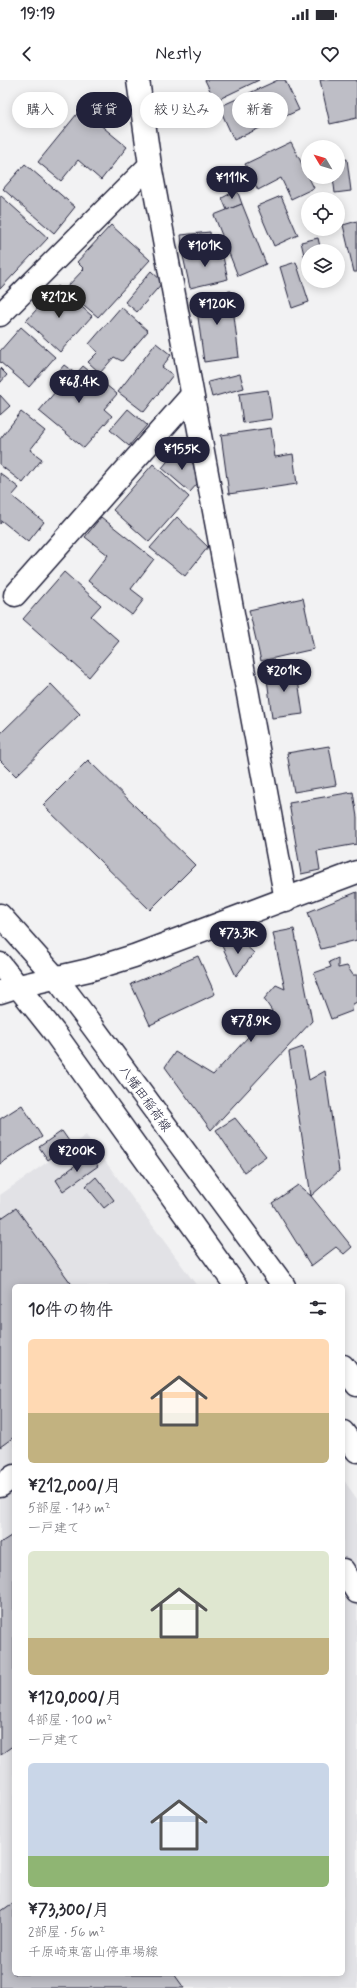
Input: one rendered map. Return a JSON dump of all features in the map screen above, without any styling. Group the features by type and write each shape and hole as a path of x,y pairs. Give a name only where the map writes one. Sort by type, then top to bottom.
{"street":[{"path":"138,80 150,166 286,900"},
{"path":"0,315 150,166"},
{"path":"15,596 192,395"},
{"path":"10,989 56,978 134,956 357,872"},
{"name":"八幡田稲荷線","path":"0,915 56,978 282,1284"},
{"path":"0,964 10,989 54,1032 235,1284"},
{"path":"345,1369 357,1385"},
{"path":"345,1435 357,1451"},
{"path":"0,1486 12,1477"},
{"path":"345,1573 357,1592"}],"shaded area":[{"path":"86,1135 196,1284 12,1284 12,1976 345,1976 345,1482 357,1499 357,1988 0,1988 0,1195"}],"building":[{"path":"205,80 259,80 224,97 224,92 211,92"},
{"path":"278,80 285,80 299,110 288,115 288,92 252,92"},
{"path":"320,80 357,80 357,118 330,124"},
{"path":"232,101 232,128 260,128 234,140 224,118 224,105"},
{"path":"76,115 76,128 104,128 127,147 101,180 78,160 61,181 38,162 66,128 68,128 68,125"},
{"path":"291,142 301,162 301,184 312,184 314,188 306,192 301,192 301,194 291,199 281,178 258,190 245,164"},
{"path":"345,159 347,159 351,191 335,192 334,184 345,184"},
{"path":"25,164 75,207 54,233 3,189"},
{"path":"237,190 242,204 227,210 222,198"},
{"path":"0,195 48,238 0,289"},
{"path":"281,196 298,235 274,246 257,206"},
{"path":"242,204 266,264 238,276 214,215"},
{"path":"357,221 357,272 354,272 345,234 345,224"},
{"path":"111,225 150,260 98,317 65,289 84,269 77,262"},
{"path":"210,232 212,252 183,256 181,235"},
{"path":"318,238 319,244 301,244 301,242"},
{"path":"221,248 228,279 190,288 183,256 212,252"},
{"path":"296,262 301,277 301,288 304,288 309,302 292,308 280,267"},
{"path":"151,271 163,282 137,312 125,302"},
{"path":"58,286 92,316 60,352 26,321"},
{"path":"231,291 239,357 204,362 195,295"},
{"path":"121,307 148,331 122,361 114,357 100,373 88,362 98,352 89,344"},
{"path":"21,327 55,357 29,387 0,362 0,351"},
{"path":"156,343 171,355 162,367 173,375 144,412 118,392"},
{"path":"64,365 76,374 83,366 117,394 104,409 112,416 84,448 39,411 56,391 48,384"},
{"path":"0,368 7,375 0,383"},
{"path":"240,374 244,388 212,397 208,382"},
{"path":"268,390 272,419 243,423 239,394"},
{"path":"0,395 10,406 0,415"},
{"path":"128,409 147,425 129,446 110,430"},
{"path":"21,412 45,431 30,450 42,459 23,483 0,465 0,439"},
{"path":"271,428 275,457 293,454 297,484 229,494 221,435"},
{"path":"175,452 193,463 198,483 190,492 162,468"},
{"path":"153,464 189,497 149,542 113,510"},
{"path":"0,473 19,488 12,496 44,522 28,542 2,521 0,524"},
{"path":"101,517 154,559 131,589 144,599 132,615 88,581 108,555 85,537"},
{"path":"177,517 208,547 185,576 150,548"},
{"path":"64,572 101,605 91,616 119,641 89,677 23,619"},
{"path":"303,598 314,649 261,661 249,610"},
{"path":"296,667 303,714 272,718 266,671"},
{"path":"51,684 80,714 16,776 0,760 0,734"},
{"path":"329,746 336,785 294,792 287,753"},
{"path":"88,760 195,865 150,910 43,805"},
{"path":"353,792 357,817 357,844 317,851 320,870 301,874 289,803"},
{"path":"357,892 357,940 321,949 308,912"},
{"path":"294,929 312,1021 211,1130 165,1067 175,1052 213,1075 272,1011 264,999 276,985 285,989 273,933"},
{"path":"238,938 254,953 236,976 222,946"},
{"path":"198,956 215,994 150,1025 131,984"},
{"path":"338,958 338,968 347,966 353,975 357,975 357,1002 353,1004 352,1011 331,1019 314,973 331,967 329,962"},
{"path":"303,1047 309,1080 325,1071 339,1171 311,1196 289,1052"},
{"path":"22,1105 42,1137 0,1164 0,1119"},
{"path":"235,1118 266,1156 244,1172 216,1130"},
{"path":"62,1131 71,1144 48,1160 39,1147"},
{"path":"90,1154 98,1166 63,1191 56,1180"},
{"path":"96,1177 114,1200 104,1208 86,1186"},
{"path":"298,1185 311,1196 352,1247 344,1254 336,1247 311,1266 272,1203"},
{"path":"16,1208 72,1284 12,1284 12,1438 0,1447 0,1219"},
{"path":"12,1535 12,1746 0,1755 0,1543"},
{"path":"12,1903 12,1976 175,1976 184,1988 0,1988 0,1912"}]}
